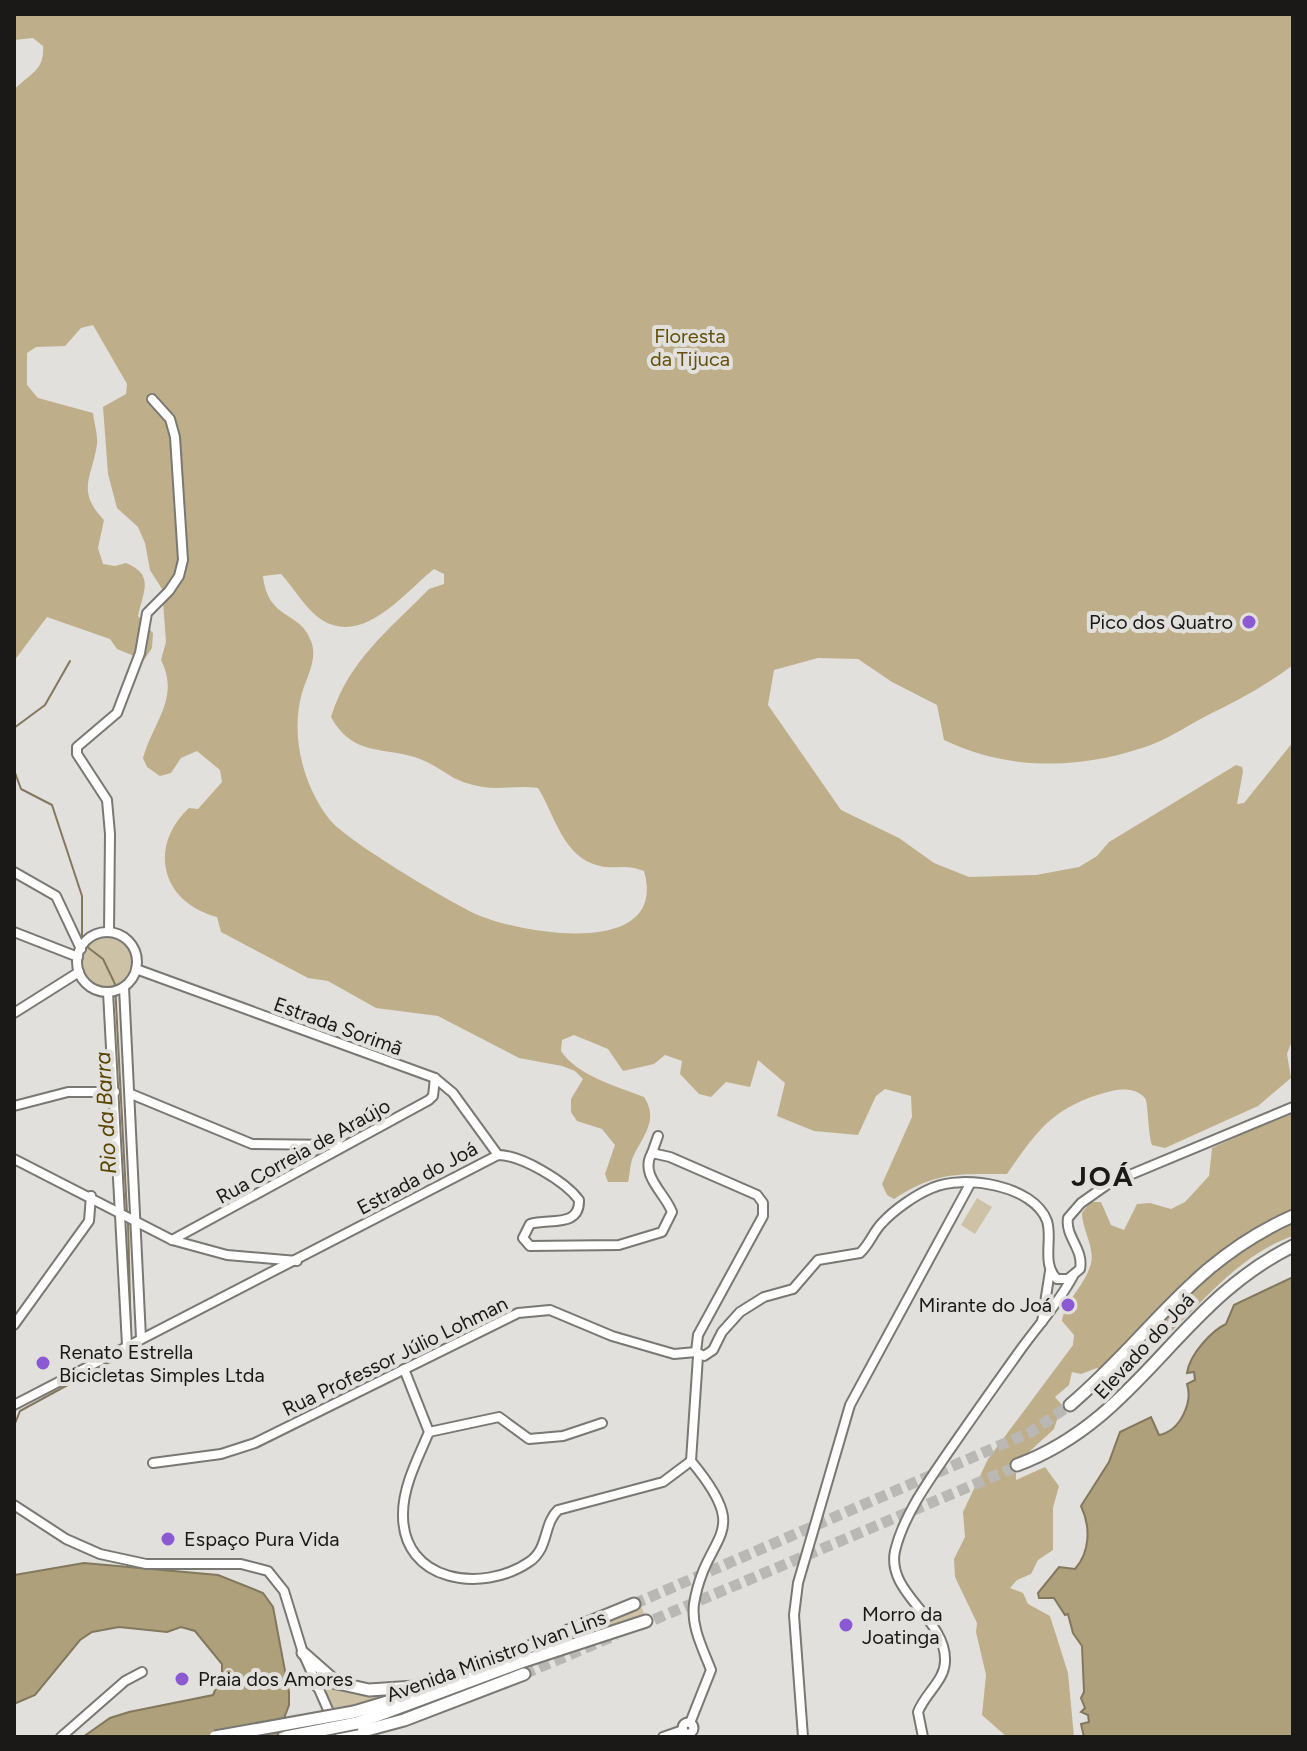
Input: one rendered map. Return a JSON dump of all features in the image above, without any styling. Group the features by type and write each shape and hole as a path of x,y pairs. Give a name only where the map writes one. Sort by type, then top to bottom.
{"highway":[{"path":"1070,1405 1202,1271 1249,1237 1293,1216"},
{"name":"Elevado do Joá","path":"1018,1465 1062,1446 1089,1428 1120,1401 1222,1291 1253,1268 1293,1247"},
{"path":"341,1737 357,1723 414,1694 634,1604"},
{"name":"Avenida Ministro Ivan Lins","path":"357,1723 521,1662 646,1621"},
{"path":"318,1686 324,1680 369,1690 407,1690 522,1651"},
{"path":"303,1653 337,1683"},
{"path":"286,1737 357,1723 524,1674"},
{"path":"215,1737 357,1723"}],"street":[{"path":"109,932 110,834 107,800 77,754 77,747 117,713 140,653 147,613 175,583 183,560 175,437 170,419 152,399"},
{"path":"14,872 56,896 81,949 79,972 93,989 109,992 123,988"},
{"path":"14,932 81,949 109,932 119,935 134,949 136,969 123,988 131,1094 128,1344"},
{"name":"Estrada Sorimã","path":"136,969 435,1078 453,1093 498,1155"},
{"path":"14,1013 79,972"},
{"path":"109,992 115,1092 140,1339"},
{"name":"Rua Correia de Araújo","path":"172,1240 429,1100 435,1078"},
{"path":"14,1106 68,1092 115,1092"},
{"path":"131,1094 237,1141 300,1147 343,1145"},
{"path":"923,1737 918,1712 944,1670 945,1658 939,1638 896,1569 894,1555 898,1539 926,1483 1055,1309 1080,1269 1081,1257 1069,1232 1068,1218 1090,1196 1108,1184 1293,1107"},
{"path":"658,1136 652,1153 670,1157 753,1192 763,1203 760,1224 698,1335 691,1461 720,1502 724,1519 695,1603 694,1624 711,1670 689,1730 663,1737"},
{"path":"300,1147 304,1156 303,1169"},
{"name":"Estrada do Joá","path":"14,1405 498,1155 518,1160 564,1186 579,1200 577,1213 571,1219 530,1224 524,1232 525,1242 530,1246 586,1247 655,1237 668,1225 671,1208 647,1166 652,1153"},
{"path":"14,1159 172,1240 212,1253 297,1261"},
{"path":"697,1354 709,1355 722,1332 740,1312 764,1297 793,1289 818,1260 860,1253 881,1223 933,1187 970,1184 1004,1187 1037,1205 1048,1226 1050,1271 1042,1323"},
{"path":"803,1737 794,1615 798,1583 850,1405 970,1184"},
{"path":"14,1325 89,1221 91,1196"},
{"path":"260,1259 268,1269 263,1279"},
{"path":"1050,1271 1060,1280 1073,1276"},
{"name":"Rua Professor Júlio Lohman","path":"153,1463 221,1454 255,1443 501,1318 534,1309 550,1310 584,1328 674,1354 697,1354"},
{"path":"404,1369 429,1432 404,1495 405,1529 418,1559 436,1572 457,1580 471,1580 528,1563 539,1553 552,1516 558,1510 663,1482 691,1461"},
{"path":"429,1432 499,1417 525,1438 554,1438 602,1423"},
{"path":"14,1505 66,1539 100,1554 146,1564 226,1563 262,1568 282,1585 303,1653 329,1712 330,1737"},
{"path":"61,1737 125,1681 142,1672"}],"shaded area":[{"path":"107,936 125,944 133,962 125,980 107,988 89,980 81,962 89,944"},
{"path":"977,1198 992,1207 975,1234 961,1225"},
{"path":"1293,1277 1293,1737 1084,1737 1081,1724 1089,1722 1088,1715 1081,1712 1085,1708 1081,1698 1084,1692 1082,1646 1073,1633 1068,1614 1065,1615 1054,1598 1039,1598 1038,1593 1059,1567 1075,1569 1084,1555 1086,1522 1081,1506 1109,1462 1120,1432 1151,1417 1159,1435 1173,1428 1186,1407 1187,1384 1195,1380 1194,1372 1187,1373 1189,1365 1203,1343 1226,1324 1234,1305"},
{"path":"84,1563 218,1575 263,1593 273,1607 289,1692 289,1705 277,1737 83,1737 110,1718 213,1695 222,1674 222,1664 195,1631 181,1627 167,1632 119,1627 92,1632 80,1640 35,1695 14,1704 14,1575"},
{"path":"641,1605 645,1617 548,1648 547,1645"},
{"path":"322,1685 381,1695 386,1697 334,1712"}],"green space":[{"name":"Floresta da Tijuca","path":"14,14 1293,14 1293,665 1252,692 1159,741 1117,755 1067,763 1016,762 968,750 944,740 937,705 892,682 858,659 818,658 774,670 768,705 841,810 899,838 934,863 969,877 1036,875 1079,867 1097,856 1109,842 1236,765 1243,771 1237,804 1244,803 1293,742 1293,1038 1287,1054 1291,1078 1258,1106 1165,1148 1152,1145 1147,1105 1141,1094 1131,1090 1104,1093 1071,1106 1047,1123 1007,1174 949,1176 923,1183 894,1199 887,1195 882,1184 912,1117 911,1096 885,1089 876,1096 858,1135 814,1131 777,1116 785,1083 758,1060 750,1087 726,1082 711,1097 699,1094 680,1074 682,1061 665,1055 654,1064 623,1071 608,1049 574,1035 562,1040 561,1051 568,1060 598,1079 644,1097 650,1114 650,1122 632,1160 628,1182 608,1182 605,1174 615,1145 602,1129 577,1121 571,1112 571,1099 583,1079 575,1071 519,1058 438,1016 376,1008 328,981 308,978 221,932 217,917 198,910 184,900 173,887 167,872 165,856 176,823 189,808 198,809 222,782 220,770 197,751 181,758 171,773 160,776 147,767 143,758 167,698 168,686 161,660 166,642 162,589 150,570 145,543 138,527 117,508 108,474 103,407 126,394 127,384 93,325 81,328 65,346 36,347 27,353 27,385 38,398 93,413 97,444 88,491 90,500 104,520 98,548 103,564 115,566 126,563 144,578 138,616 153,633 152,648 144,660 117,649 110,639 47,617 14,661 14,90 39,67 43,46 33,38 14,40","holes":["434,569 444,574 444,584 429,589 371,647 348,679 331,717 341,731 362,746 414,757 465,783 490,788 538,788 562,834 577,854 600,866 631,867 644,871 646,899 635,918 614,929 556,933 526,929 478,915 356,842 330,820 313,792 298,743 299,709 313,661 313,648 300,624 271,601 263,576 281,574 316,616 338,626 353,626 383,613"]},
{"path":"1293,1111 1293,1236 1255,1255 1222,1281 1162,1340 1135,1358 1131,1362 1134,1367 1118,1376 1097,1368 1081,1374 1072,1372 1069,1385 1055,1397 1062,1405 1054,1429 1016,1464 1016,1480 1045,1467 1059,1486 1053,1508 1053,1550 1038,1560 1031,1574 1017,1580 1010,1588 1023,1593 1028,1604 1050,1616 1068,1673 1074,1737 1007,1737 982,1715 986,1675 976,1632 977,1623 955,1577 954,1559 965,1537 963,1512 988,1459 1073,1345 1074,1335 1062,1321 1067,1306 1085,1278 1092,1257 1082,1213 1090,1202 1101,1202 1111,1225 1124,1230 1137,1204 1150,1203 1171,1209 1185,1202 1209,1176 1212,1148"}],"waterway":[{"name":"Rio da Barra","path":"14,728 45,705 70,661"},
{"name":"Rio da Barra","path":"14,770 21,789 52,805 82,896 82,943 103,959 115,984 127,1214"},
{"name":"Rio da Barra","path":"128,1221 131,1342"},
{"name":"Rio da Barra","path":"14,1426 20,1411 128,1352 130,1348"}],"tunnel":[{"path":"634,1604 1031,1432 1070,1405"},
{"path":"639,1626 1018,1466"},
{"path":"524,1674 616,1635"}],"place":[{"name":"Pico dos Quatro","path":"1249,622"},
{"name":"Mirante do Joá","path":"1068,1305"},
{"name":"Renato Estrella Bicicletas Simples Ltda","path":"43,1363"},
{"name":"Espaço Pura Vida","path":"168,1539"},
{"name":"Morro da Joatinga","path":"846,1625"},
{"name":"Praia dos Amores","path":"182,1679"}],"district":[{"name":"JOÁ","path":"1103,1176"}]}
